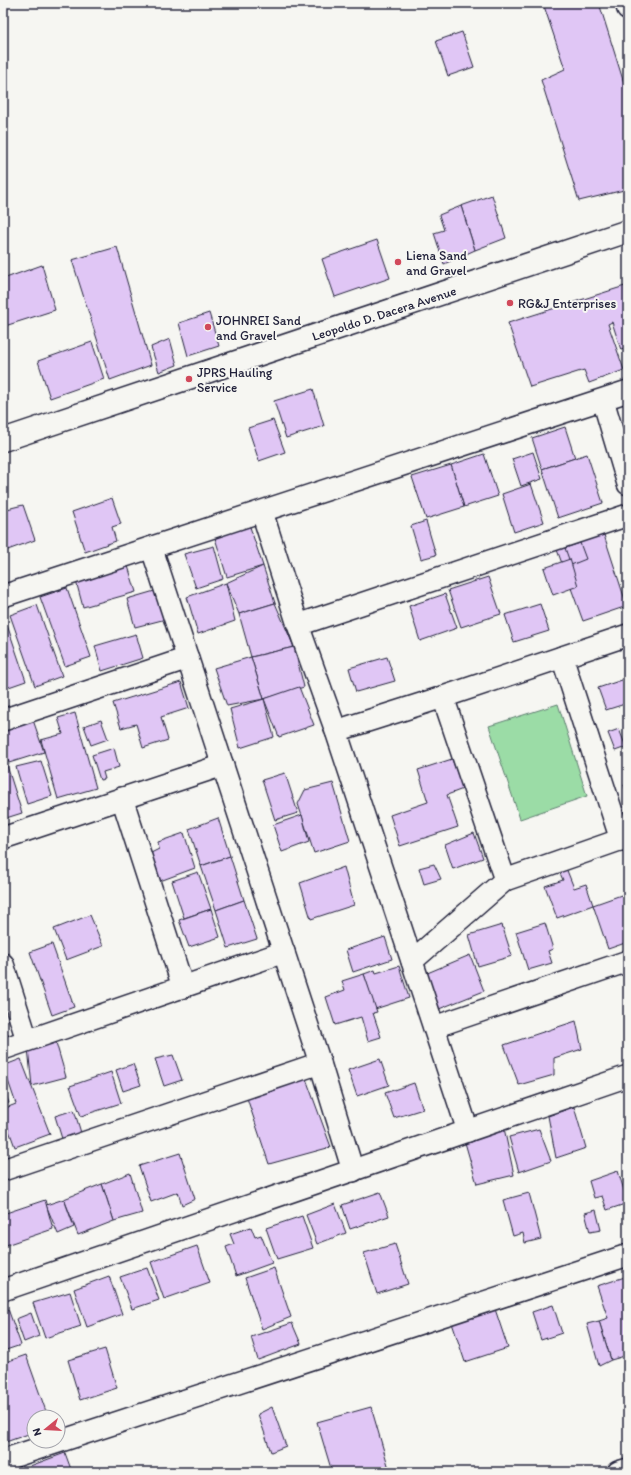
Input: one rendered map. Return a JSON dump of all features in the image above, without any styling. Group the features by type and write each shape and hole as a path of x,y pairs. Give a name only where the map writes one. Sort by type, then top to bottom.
{"main road":[{"path":"626,3 628,8"},
{"name":"Leopoldo D. Dacera Avenue","path":"3,440 628,232"}],"street":[{"path":"3,596 152,549 628,391"},
{"path":"603,400 628,484"},
{"path":"262,512 298,625 336,731 468,1131"},
{"path":"298,625 628,515"},
{"path":"152,549 320,1063 353,1171"},
{"path":"336,731 628,635"},
{"path":"412,961 505,880 625,838 562,657"},
{"path":"3,720 188,658"},
{"path":"443,697 505,880"},
{"path":"3,838 223,765"},
{"path":"122,798 183,987"},
{"path":"3,1048 284,952"},
{"path":"434,1027 628,961"},
{"path":"3,964 27,1040"},
{"path":"3,1170 320,1063"},
{"path":"3,1290 628,1076"},
{"path":"3,1460 628,1256"},
{"path":"618,1472 628,1469"}],"green space":[{"path":"558,704 587,796 520,819 489,726"}],"building":[{"path":"543,3 599,3 628,96 628,189 579,201 541,80 565,69"},
{"path":"462,32 474,67 448,76 436,41"},
{"path":"492,195 506,238 475,250 461,206"},
{"path":"461,206 475,250 444,264 434,233 444,230 439,215"},
{"path":"377,240 390,278 335,297 322,259"},
{"path":"117,247 151,365 110,380 72,260"},
{"path":"42,265 55,310 5,326 3,321 3,279"},
{"path":"628,285 628,348 621,350 612,322 608,324 624,370 589,383 584,370 530,387 508,323"},
{"path":"209,313 219,346 188,356 179,323"},
{"path":"170,339 177,365 159,372 151,347"},
{"path":"92,342 104,379 50,398 38,361"},
{"path":"3,387 8,404 3,405"},
{"path":"313,389 324,426 286,438 274,401"},
{"path":"273,420 285,452 259,461 248,428"},
{"path":"625,422 628,422 628,434"},
{"path":"565,427 575,458 542,469 532,438"},
{"path":"533,452 542,479 521,486 512,459"},
{"path":"484,454 498,496 464,507 451,465"},
{"path":"587,454 603,503 558,518 542,469"},
{"path":"451,465 464,507 426,519 412,477"},
{"path":"531,484 544,522 514,532 502,494"},
{"path":"112,498 121,524 112,527 116,541 85,552 72,512"},
{"path":"23,505 35,540 5,551 3,543 3,510"},
{"path":"426,521 436,555 421,559 411,526"},
{"path":"249,524 263,566 227,577 215,538"},
{"path":"603,532 627,606 583,621 556,547"},
{"path":"580,543 586,559 571,565 565,548"},
{"path":"214,546 223,579 196,588 184,554"},
{"path":"570,559 578,586 553,595 544,568"},
{"path":"128,566 136,592 83,607 76,581"},
{"path":"263,566 275,603 239,614 226,583"},
{"path":"488,577 501,614 461,627 448,590"},
{"path":"226,583 235,621 198,634 187,597"},
{"path":"67,588 91,657 65,666 40,597"},
{"path":"158,590 166,619 135,627 127,599"},
{"path":"445,594 457,628 420,641 409,606"},
{"path":"275,603 294,647 251,657 239,614"},
{"path":"540,604 549,631 514,642 505,615"},
{"path":"37,605 62,676 35,686 10,615"},
{"path":"3,613 26,681 3,689"},
{"path":"136,634 143,658 102,671 95,646"},
{"path":"294,647 304,687 264,699 251,657"},
{"path":"251,657 264,699 227,706 214,668"},
{"path":"387,657 395,681 356,692 349,668"},
{"path":"628,678 628,703 606,710 598,688"},
{"path":"181,682 189,708 161,717 168,740 143,748 136,724 121,728 113,703"},
{"path":"299,687 314,725 279,737 264,699"},
{"path":"264,699 274,737 240,748 230,709"},
{"path":"75,713 96,788 58,799 41,740 63,734 58,718"},
{"path":"32,717 44,752 9,763 3,744 3,728"},
{"path":"101,720 108,739 91,745 84,726"},
{"path":"619,729 626,747 615,751 608,733"},
{"path":"114,748 119,767 103,772 105,779 100,780 92,755"},
{"path":"3,753 22,813 3,819"},
{"path":"452,759 463,789 447,795 458,827 400,846 390,815 428,802 418,770"},
{"path":"41,761 52,796 27,804 16,767"},
{"path":"285,773 298,813 275,820 262,780"},
{"path":"333,783 350,841 314,853 298,804 305,790"},
{"path":"628,784 628,797 624,785"},
{"path":"302,815 309,842 282,852 273,825"},
{"path":"218,818 230,856 201,866 189,829"},
{"path":"184,833 195,868 160,881 151,853 159,849 158,842"},
{"path":"474,833 483,858 453,869 445,845"},
{"path":"230,856 244,900 216,910 201,866"},
{"path":"434,864 441,879 424,884 419,868"},
{"path":"344,867 354,905 311,919 300,883"},
{"path":"566,868 574,888 586,884 593,905 557,918 545,886 563,880 559,871"},
{"path":"198,872 211,909 184,918 172,881"},
{"path":"627,893 628,942 608,949 593,905"},
{"path":"244,900 257,939 228,948 216,910"},
{"path":"211,909 220,937 189,947 179,920"},
{"path":"90,915 103,946 66,960 54,929"},
{"path":"545,923 553,949 548,951 552,963 528,970 516,932"},
{"path":"502,925 512,956 478,966 469,935"},
{"path":"385,937 392,959 353,972 346,950"},
{"path":"52,944 74,1007 52,1015 30,952"},
{"path":"470,955 484,991 439,1009 425,974"},
{"path":"399,966 409,998 375,1009 364,974 375,970 376,973"},
{"path":"364,974 377,1012 373,1013 381,1037 368,1041 361,1017 335,1025 326,997 345,990 342,981"},
{"path":"576,1021 582,1049 554,1058 554,1075 519,1085 504,1045"},
{"path":"55,1039 66,1077 32,1086 28,1048"},
{"path":"173,1055 182,1080 164,1086 155,1059"},
{"path":"21,1059 50,1134 15,1147 3,1114 3,1109 16,1104 3,1066"},
{"path":"380,1059 389,1085 357,1096 348,1070"},
{"path":"133,1064 141,1085 123,1091 116,1070"},
{"path":"111,1072 121,1103 81,1116 70,1086"},
{"path":"305,1076 331,1147 269,1164 246,1095"},
{"path":"414,1083 423,1109 394,1118 385,1093"},
{"path":"3,1086 9,1103 3,1105"},
{"path":"574,1107 586,1148 556,1158 548,1116"},
{"path":"74,1110 82,1136 63,1142 55,1116"},
{"path":"504,1128 514,1175 477,1184 464,1139"},
{"path":"539,1129 551,1161 519,1172 509,1137"},
{"path":"180,1153 195,1199 182,1205 178,1192 151,1202 139,1166"},
{"path":"618,1171 628,1203 607,1210 602,1196 594,1198 589,1181"},
{"path":"130,1173 142,1213 114,1221 102,1184"},
{"path":"102,1184 114,1221 78,1235 64,1199"},
{"path":"380,1192 389,1216 350,1229 342,1205"},
{"path":"529,1193 541,1239 525,1243 523,1233 513,1236 503,1200"},
{"path":"64,1199 74,1227 58,1234 46,1205"},
{"path":"45,1200 53,1229 3,1246 3,1214"},
{"path":"335,1204 346,1233 317,1244 306,1215"},
{"path":"596,1210 601,1230 590,1232 585,1213"},
{"path":"302,1216 313,1248 277,1259 266,1228"},
{"path":"251,1227 255,1237 261,1235 272,1263 236,1276 226,1247 234,1244 230,1234"},
{"path":"395,1244 408,1284 377,1294 364,1253"},
{"path":"197,1246 210,1283 164,1299 151,1262"},
{"path":"147,1268 159,1300 132,1309 120,1277"},
{"path":"274,1268 291,1317 262,1329 245,1278"},
{"path":"109,1276 122,1314 87,1327 74,1289"},
{"path":"628,1276 628,1355 611,1360 599,1321 608,1318 597,1286"},
{"path":"70,1292 81,1326 45,1338 33,1303"},
{"path":"553,1305 562,1333 541,1340 532,1312"},
{"path":"8,1309 21,1345 3,1351 3,1311"},
{"path":"495,1309 508,1348 465,1362 452,1323"},
{"path":"31,1313 39,1336 24,1342 16,1319"},
{"path":"599,1321 611,1360 599,1366 587,1324"},
{"path":"292,1323 301,1344 258,1360 251,1337"},
{"path":"105,1349 117,1388 80,1400 68,1360"},
{"path":"26,1355 45,1409 26,1409 26,1435 3,1443 3,1363"},
{"path":"272,1407 286,1446 271,1452 258,1414"},
{"path":"371,1407 390,1472 332,1472 317,1422"},
{"path":"65,1453 72,1472 32,1472 30,1466"}],"place":[{"name":"Liena Sand and Gravel","path":"398,262"},
{"name":"RG&J Enterprises","path":"510,303"},
{"name":"JOHNREI Sand and Gravel","path":"208,327"},
{"name":"JPRS Hauling Service","path":"189,379"}]}
